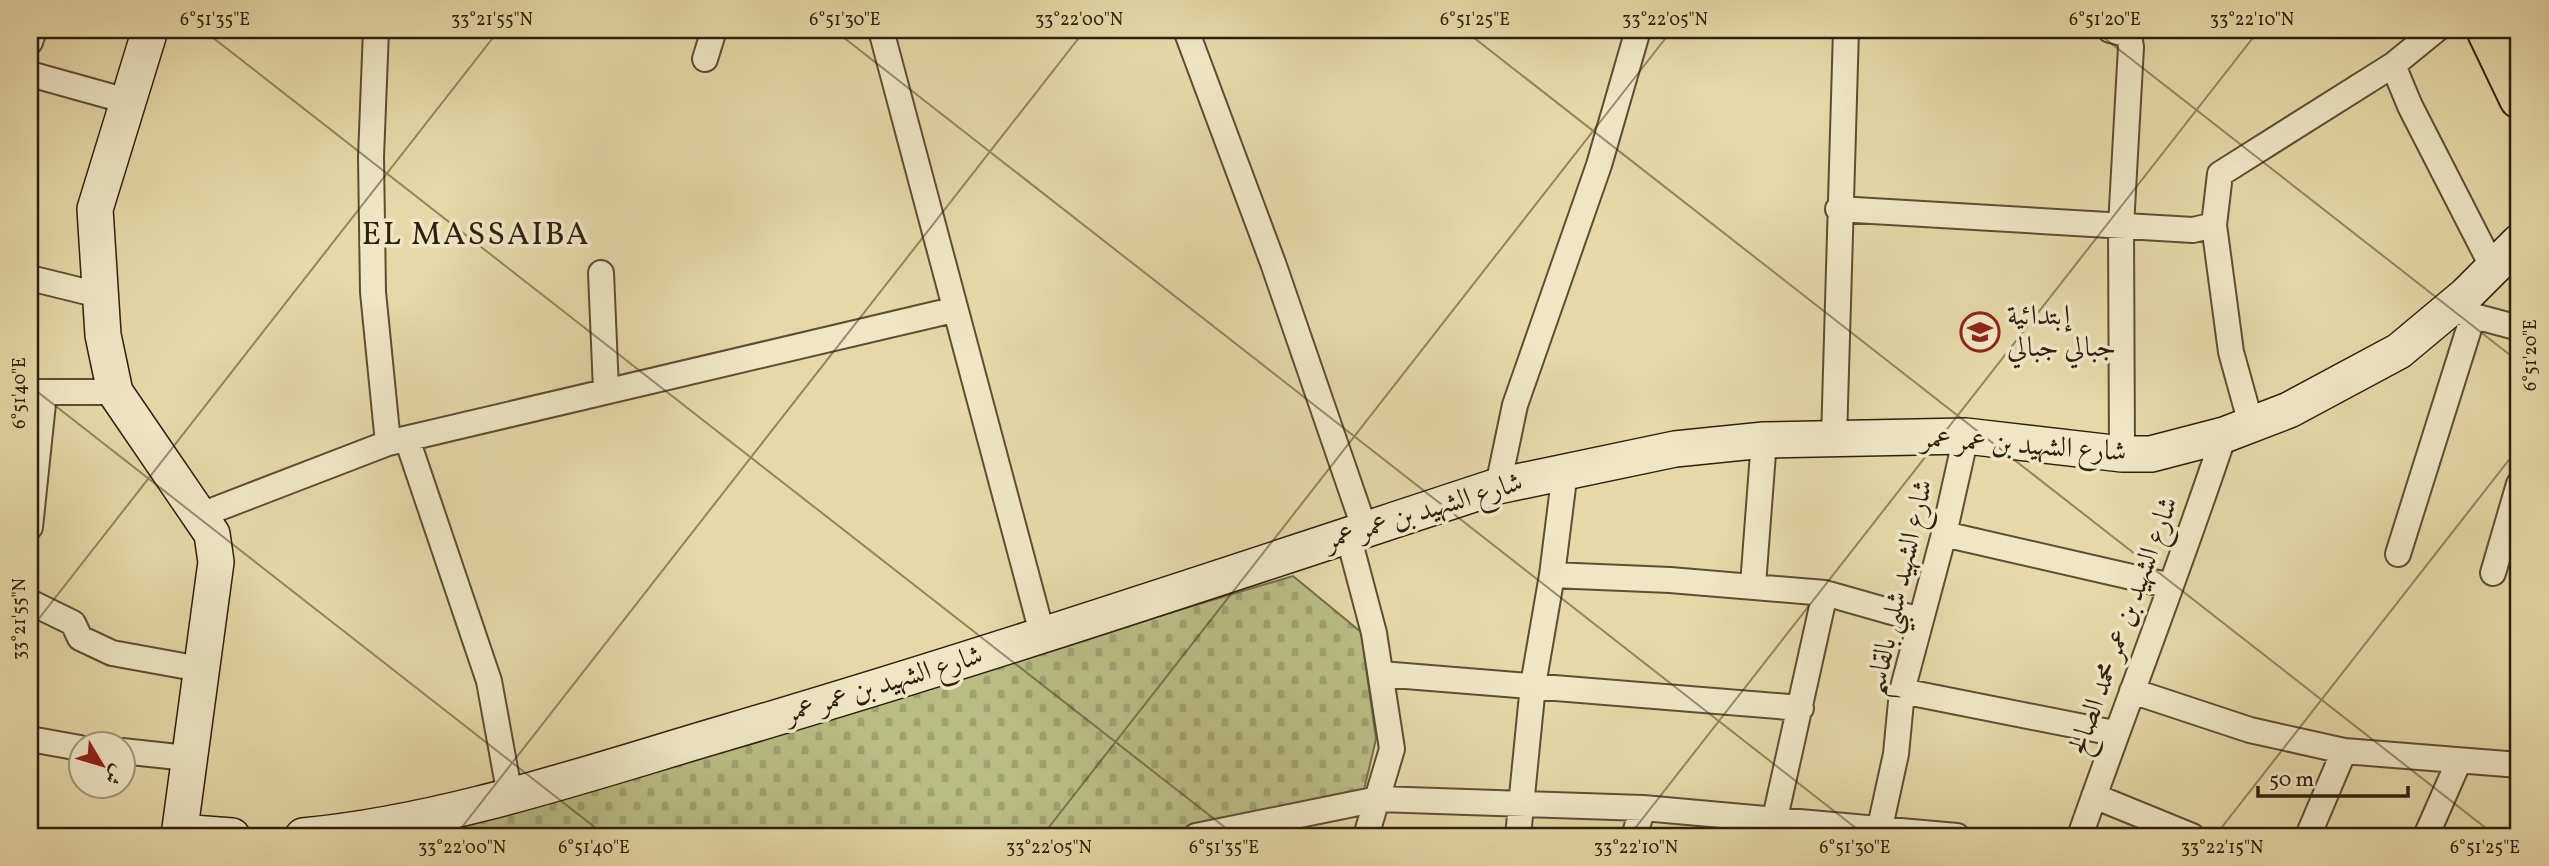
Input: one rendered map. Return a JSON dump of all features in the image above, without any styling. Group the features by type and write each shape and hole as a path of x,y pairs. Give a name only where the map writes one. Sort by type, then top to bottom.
{"main road":[{"path":"2486,30 2519,99"}],"street":[{"path":"30,41 34,30"},
{"path":"150,30 95,209 103,335 115,392 212,534 216,562 187,758 179,834 232,836"},
{"path":"376,30 371,157 373,292 397,441 489,681 510,796"},
{"path":"705,59 714,30"},
{"path":"881,30 928,202 953,310 1043,637"},
{"path":"1186,30 1273,264 1357,532 1392,749 1366,836"},
{"path":"1498,486 1515,405 1599,165 1638,30"},
{"path":"1834,439 1838,209 1846,30"},
{"path":"2110,30 2129,35 2131,47 2121,226 2122,454"},
{"path":"2237,430 2231,352 2214,225 2220,174 2393,65 2436,30"},
{"path":"2393,65 2410,106 2493,268"},
{"path":"30,74 127,101"},
{"path":"1838,209 2193,230 2214,225"},
{"name":"شارع الشهيد بن عمر عمر","path":"303,836 365,833 510,796 1043,637 1498,486 1565,471 1675,449 1764,440 1966,436 2122,454 2151,454 2237,430 2289,410 2399,351 2460,313 2493,268 2519,242"},
{"path":"601,273 606,390"},
{"path":"30,278 99,295"},
{"path":"201,515 397,441 953,310"},
{"path":"2398,554 2460,313 2519,328"},
{"path":"30,527 37,393 115,392"},
{"name":"شارع الشهيد بن عمر محمد الصالح","path":"2080,836 2115,733 2171,586 2237,430"},
{"name":"شارع الشهيد شلبي بالقاسم","path":"1879,833 1896,754 1902,691 1944,534 1966,436"},
{"path":"1753,585 1764,440"},
{"path":"1518,836 1533,685 1552,575 1565,471"},
{"path":"2493,573 2519,484"},
{"path":"1944,534 2171,586"},
{"path":"1552,575 1753,585 1825,593 1920,620"},
{"path":"1774,828 1825,593"},
{"path":"30,602 73,623 80,638 112,653 200,669"},
{"path":"1381,674 1801,708"},
{"path":"1902,691 2115,733"},
{"path":"2132,691 2250,730 2344,751 2519,765"},
{"path":"30,740 66,746"},
{"path":"2308,836 2344,751"},
{"path":"136,753 187,758"},
{"path":"2426,836 2459,761"},
{"path":"2094,796 2192,836"},
{"path":"1197,836 1378,799 1643,808 1774,828 1957,836"},
{"path":"1634,836 1643,808"}],"green space":[{"path":"1293,576 1361,632 1376,739 1363,794 1165,836 422,836"}],"place":[{"name":"إبتدائية جبالي جبالي","path":"1980,332"}],"district":[{"name":"EL MASSAIBA","path":"476,236"}]}
